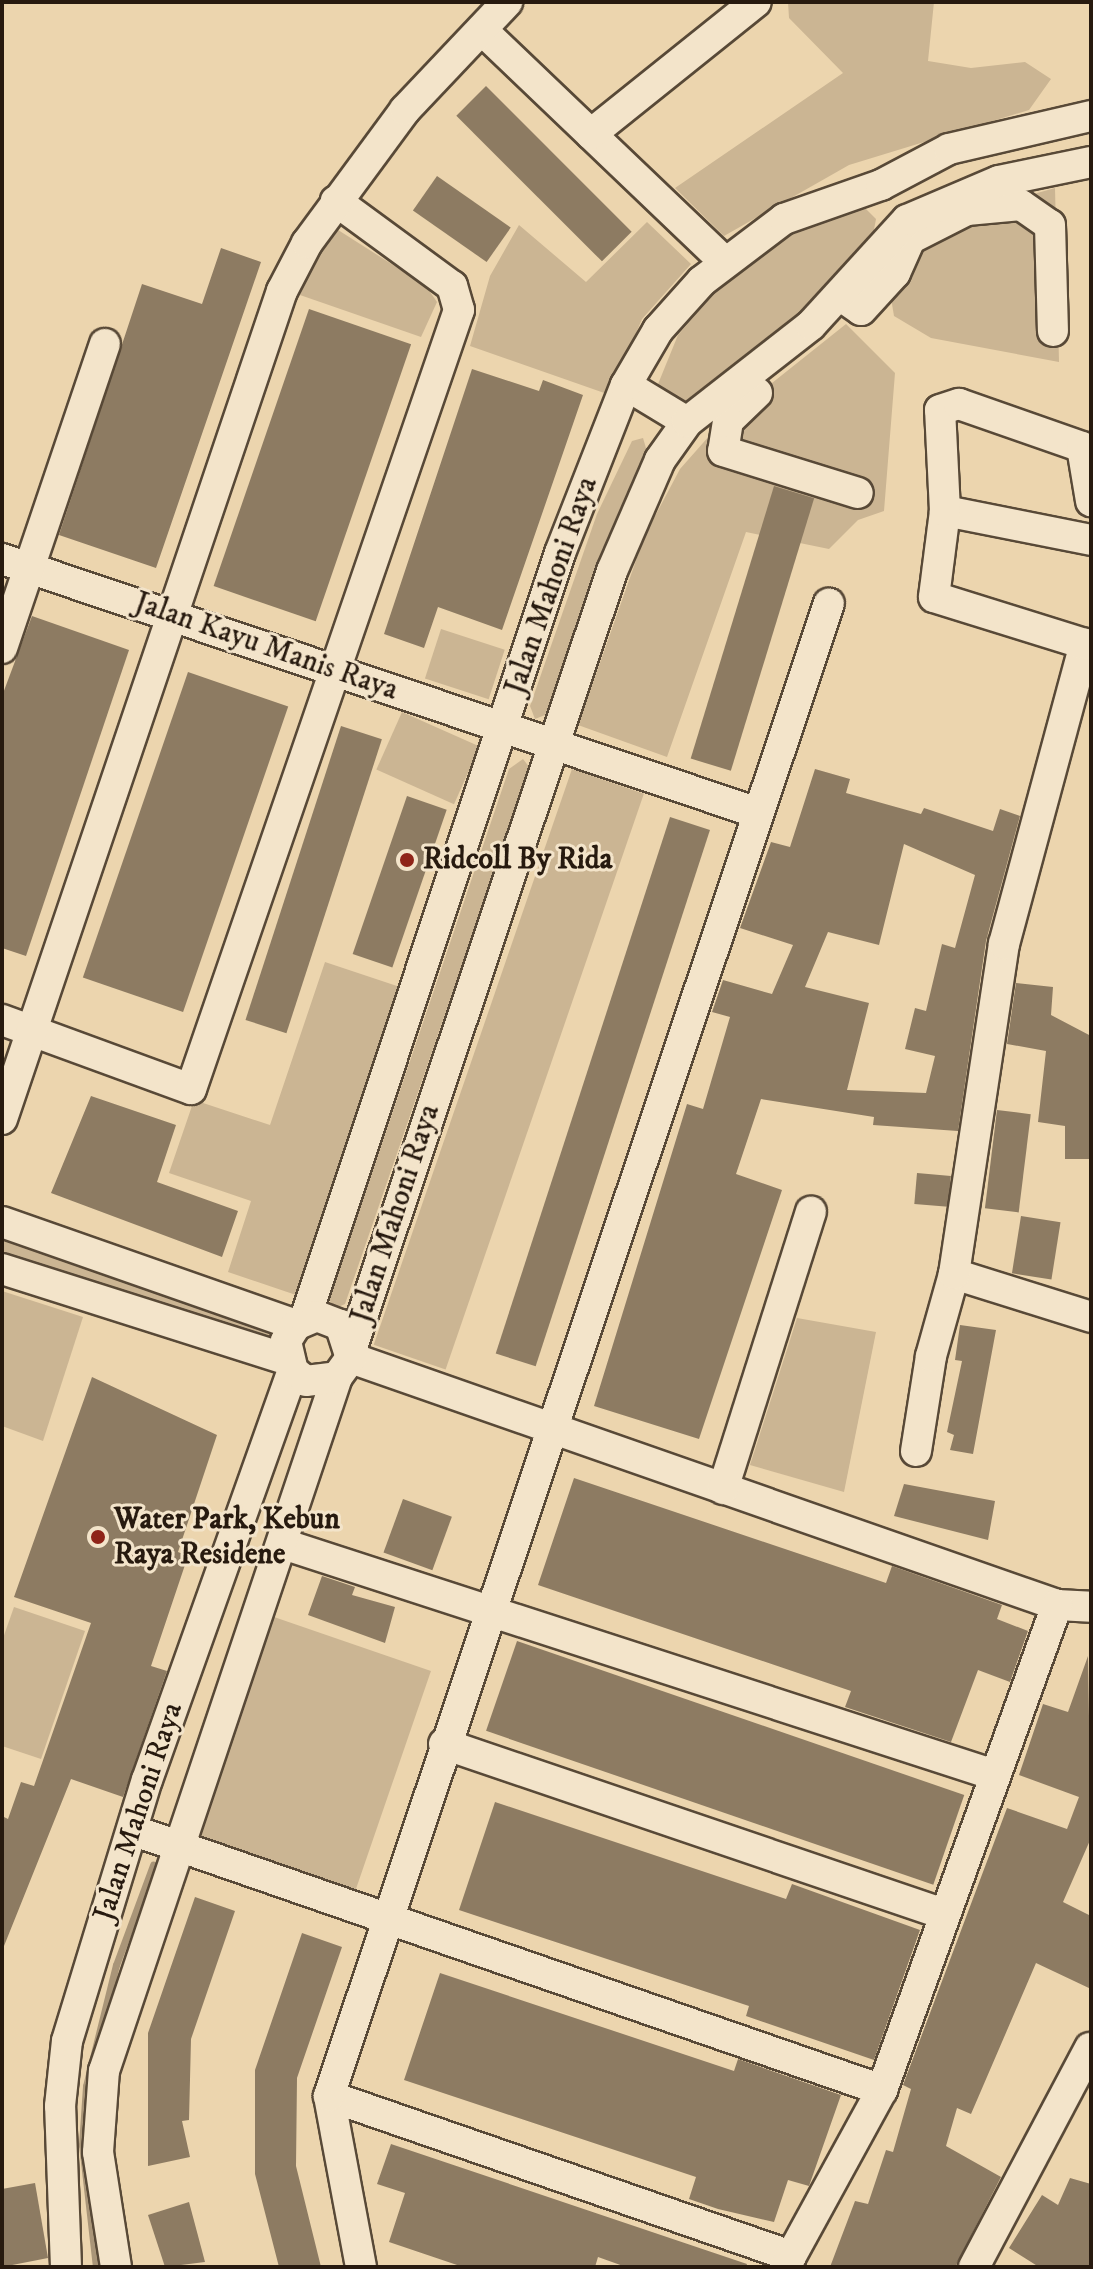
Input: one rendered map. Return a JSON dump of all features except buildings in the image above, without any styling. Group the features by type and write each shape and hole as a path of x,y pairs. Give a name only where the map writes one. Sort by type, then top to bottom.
{"street":[{"path":"2,1119 170,614 282,291 336,201 405,110 483,31 507,2"},
{"path":"591,134 756,2"},
{"path":"483,31 725,262"},
{"name":"Jalan Mahoni Raya","path":"66,2267 61,2079 135,1831 289,1365 300,1322 502,727 626,385 668,316 725,262 784,219 881,185 949,149 1091,116"},
{"name":"Jalan Mahoni Raya","path":"116,2267 98,2152 101,2088 175,1844 347,1361 552,744 612,571 660,460 687,422 851,303 907,220 999,181 1091,162"},
{"path":"881,185 907,220"},
{"path":"2,1020 191,1089 459,295 336,201"},
{"path":"858,493 723,451 728,421 851,303 895,273 910,239 967,210 1021,205 1050,225 1053,331"},
{"path":"2,648 16,563 105,344"},
{"path":"626,385 687,422"},
{"path":"916,1451 931,1356 954,1274 1004,944 1088,643 934,597 945,511 940,410 950,403 1082,447 1091,501"},
{"path":"945,511 1091,540"},
{"name":"Jalan Kayu Manis Raya","path":"16,563 758,813"},
{"path":"361,2267 329,2096 489,1607 829,603"},
{"path":"723,1489 811,1212"},
{"path":"2,1222 300,1322 340,1325 347,1361"},
{"path":"2,1269 289,1365 306,1381 347,1361 1057,1605 1091,1607"},
{"path":"954,1274 1091,1317"},
{"path":"283,1544 489,1607 995,1775"},
{"path":"329,2096 788,2262 882,2090 1057,1605"},
{"path":"444,1744 944,1914"},
{"path":"135,1831 386,1921 882,2090"},
{"path":"985,2263 1090,2048"}],"shaded area":[{"path":"788,2 934,2 928,61 971,68 1025,62 1051,79 1029,110 849,165 724,236 675,188 843,73 789,18"},
{"path":"1055,188 1059,362 931,338 894,316 888,280 916,238 973,211"},
{"path":"862,205 876,219 873,235 796,319 694,400 680,405 656,389 678,335 727,279 787,237"},
{"path":"647,222 691,264 642,319 610,395 470,346 490,276 519,225 586,282"},
{"path":"335,228 426,286 437,302 421,337 300,295 314,255"},
{"path":"846,324 895,373 884,511 858,520 829,549 746,532 667,757 578,725 645,535 680,469 718,426"},
{"path":"643,438 648,455 545,715 535,719 530,706 597,514 632,441"},
{"path":"441,629 505,650 489,699 425,678"},
{"path":"402,712 480,747 454,804 376,770"},
{"path":"523,759 530,768 345,1304 336,1308 329,1300 509,769"},
{"path":"572,769 644,794 446,1370 374,1345"},
{"path":"325,962 400,987 296,1295 228,1272 251,1201 169,1173 194,1100 270,1125"},
{"path":"2,1232 268,1324 276,1337 261,1342 2,1254"},
{"path":"2,1291 83,1317 43,1441 2,1426"},
{"path":"797,1318 876,1332 844,1492 750,1465"},
{"path":"14,1607 85,1631 41,1759 2,1746 2,1641"},
{"path":"274,1617 431,1671 355,1890 198,1836"}],"waterway":[{"path":"96,2267 82,2145 86,2086 116,1965 153,1865"}],"place":[{"name":"Ridcoll By Rida","path":"407,860"},
{"name":"Water Park, Kebun Raya Residene","path":"98,1537"}]}
